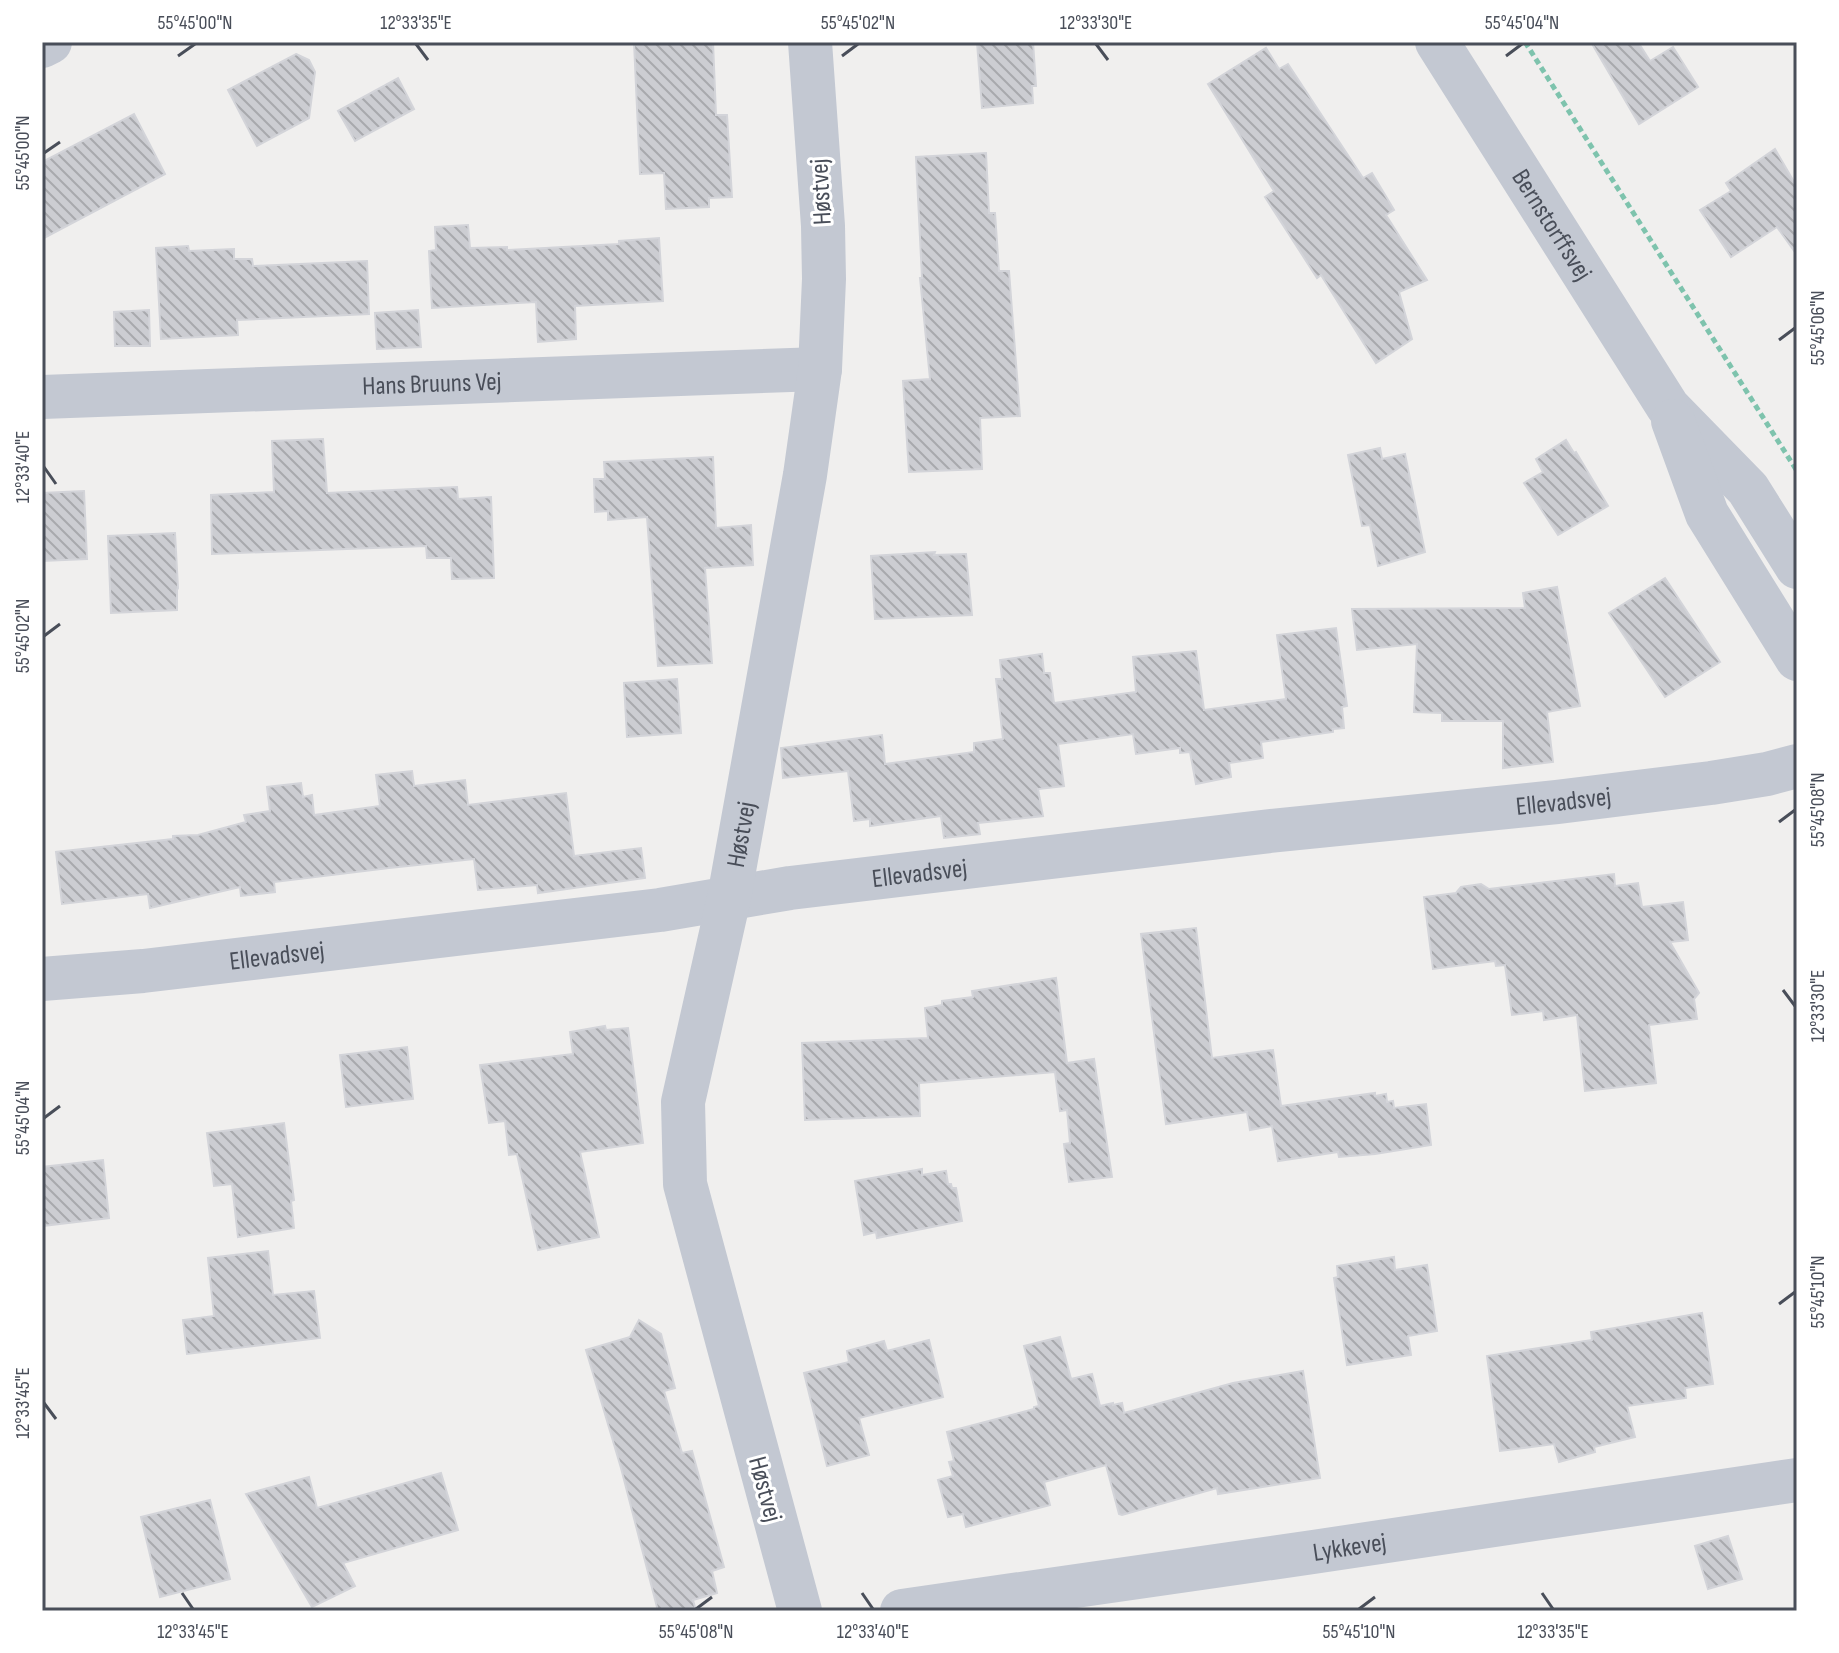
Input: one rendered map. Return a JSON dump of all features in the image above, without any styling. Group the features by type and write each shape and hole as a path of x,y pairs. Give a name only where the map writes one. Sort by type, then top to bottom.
{"street":[{"path":"42,46 50,42"},
{"name":"Høstvej","path":"800,1611 685,1184 683,1102 729,898 805,475 820,369 823,226 810,42"},
{"name":"Bernstorffsvej","path":"1437,42 1668,407 1748,489 1797,567"},
{"name":"Hans Bruuns Vej","path":"42,397 820,369"},
{"name":"Bernstorffsvej","path":"1668,407 1707,514 1797,659"},
{"name":"Ellevadsvej","path":"42,979 206,964 660,910 790,888 1270,831 1557,802 1696,785 1797,766"},
{"name":"Lykkevej","path":"902,1611 1797,1480"}],"path":[{"path":"1525,42 1797,471"}],"building":[{"path":"634,42 713,42 716,115 727,115 732,197 709,198 709,207 666,209 664,173 640,174"},
{"path":"977,42 1033,42 1036,86 1032,86 1033,103 982,108"},
{"path":"1591,42 1638,42 1650,61 1673,47 1698,87 1639,124"},
{"path":"1266,48 1279,69 1288,64 1363,178 1372,173 1394,210 1386,215 1427,280 1399,292 1412,339 1376,363 1321,275 1317,278 1265,197 1274,191 1208,84"},
{"path":"296,54 309,60 315,72 309,118 257,146 228,90"},
{"path":"398,78 414,109 355,141 338,111"},
{"path":"134,114 165,174 42,239 42,162"},
{"path":"1775,149 1797,187 1797,255 1777,227 1731,257 1700,210 1731,191 1726,183"},
{"path":"986,153 989,213 995,213 999,271 1009,271 1020,416 980,418 982,469 909,472 903,381 930,379 920,278 916,157"},
{"path":"468,225 470,248 507,247 507,250 619,244 619,241 659,238 663,301 575,306 576,339 538,342 536,302 432,308 429,251 436,250 435,227"},
{"path":"188,246 189,251 234,249 234,259 252,259 253,266 367,261 369,314 237,320 238,335 161,339 156,248"},
{"path":"149,310 150,346 115,346 114,312"},
{"path":"418,310 421,347 377,349 375,313"},
{"path":"323,439 327,493 457,487 458,499 491,497 494,578 452,579 451,558 427,558 426,546 212,554 211,495 274,492 272,441"},
{"path":"1566,440 1608,506 1558,535 1524,483 1543,472 1536,459"},
{"path":"1380,448 1382,459 1405,454 1425,552 1378,566 1370,525 1362,526 1348,455"},
{"path":"713,457 716,528 751,525 753,565 705,568 712,663 658,666 647,517 608,520 608,511 595,512 594,479 605,479 604,462"},
{"path":"84,491 87,559 42,561 42,493"},
{"path":"175,533 177,610 111,613 108,536"},
{"path":"935,552 934,555 966,554 972,615 875,619 871,556"},
{"path":"1665,578 1720,662 1665,697 1609,613"},
{"path":"1557,587 1580,706 1547,712 1553,762 1503,768 1503,721 1442,721 1442,713 1414,712 1417,644 1357,650 1352,609 1525,608 1523,593"},
{"path":"1336,628 1347,706 1342,707 1344,728 1261,742 1263,758 1229,763 1231,777 1196,784 1190,752 1180,753 1180,748 1136,754 1133,734 1058,744 1064,786 1038,789 1043,816 978,823 980,834 944,838 941,816 870,826 870,819 854,821 848,771 783,778 781,748 882,735 885,764 974,752 974,743 1003,739 996,679 1002,679 1000,660 1042,654 1044,673 1050,673 1054,703 1136,692 1133,657 1196,651 1204,710 1286,699 1277,635"},
{"path":"677,679 681,733 627,737 624,683"},
{"path":"412,771 414,786 465,780 468,805 566,793 574,856 641,848 645,878 538,893 537,885 478,890 474,859 274,882 275,892 241,896 240,887 150,908 148,894 62,904 56,852 173,839 173,836 198,835 246,822 244,815 270,811 267,787 301,783 303,797 312,795 314,815 380,806 376,775"},
{"path":"1614,874 1615,886 1638,883 1642,907 1683,902 1688,940 1670,942 1699,993 1694,999 1697,1019 1649,1025 1656,1083 1585,1091 1577,1015 1544,1020 1543,1011 1512,1015 1505,965 1496,966 1495,961 1433,969 1424,897 1456,893 1461,887 1481,884 1489,889"},
{"path":"1196,928 1212,1058 1273,1050 1281,1106 1375,1093 1375,1096 1386,1094 1387,1102 1393,1101 1394,1108 1426,1104 1431,1145 1375,1154 1339,1157 1338,1152 1278,1161 1272,1126 1250,1130 1247,1112 1166,1124 1141,934"},
{"path":"1056,978 1067,1063 1094,1059 1112,1177 1069,1182 1064,1144 1070,1143 1067,1110 1060,1111 1055,1072 919,1083 920,1116 805,1120 802,1043 928,1038 925,1008 942,1005 942,1001 973,997 972,991"},
{"path":"605,1026 606,1030 628,1028 643,1143 580,1152 599,1237 538,1250 517,1154 509,1155 505,1121 489,1123 480,1065 573,1054 570,1032"},
{"path":"407,1047 413,1099 346,1107 340,1055"},
{"path":"284,1123 294,1200 291,1201 294,1228 238,1237 232,1184 214,1186 207,1133"},
{"path":"103,1160 109,1218 42,1226 42,1167"},
{"path":"922,1169 922,1175 946,1171 948,1184 956,1188 962,1221 877,1238 876,1232 864,1235 855,1181"},
{"path":"268,1251 273,1295 314,1291 320,1338 187,1354 183,1320 214,1316 208,1258"},
{"path":"1394,1257 1395,1270 1427,1265 1437,1331 1408,1336 1411,1355 1347,1365 1334,1278 1338,1277 1337,1266"},
{"path":"1702,1313 1713,1384 1685,1388 1686,1398 1627,1406 1635,1437 1594,1447 1595,1452 1559,1462 1554,1444 1500,1451 1487,1356 1592,1340 1591,1332"},
{"path":"639,1320 661,1334 675,1388 664,1391 682,1453 692,1451 724,1567 712,1571 717,1593 693,1600 696,1611 658,1611 586,1350 630,1337"},
{"path":"1060,1337 1071,1379 1092,1374 1100,1406 1122,1403 1124,1413 1233,1383 1303,1371 1320,1478 1218,1494 1217,1488 1122,1515 1119,1514 1106,1465 1044,1482 1050,1505 966,1527 963,1514 948,1517 938,1480 953,1476 949,1462 954,1461 947,1432 1039,1406 1024,1346"},
{"path":"929,1340 943,1397 859,1418 869,1455 827,1466 804,1373 849,1362 847,1351 884,1341 887,1351"},
{"path":"441,1473 458,1530 343,1563 355,1586 312,1607 246,1494 309,1477 317,1508"},
{"path":"210,1500 230,1579 160,1597 141,1517"},
{"path":"1728,1536 1742,1579 1708,1589 1695,1546"}]}
